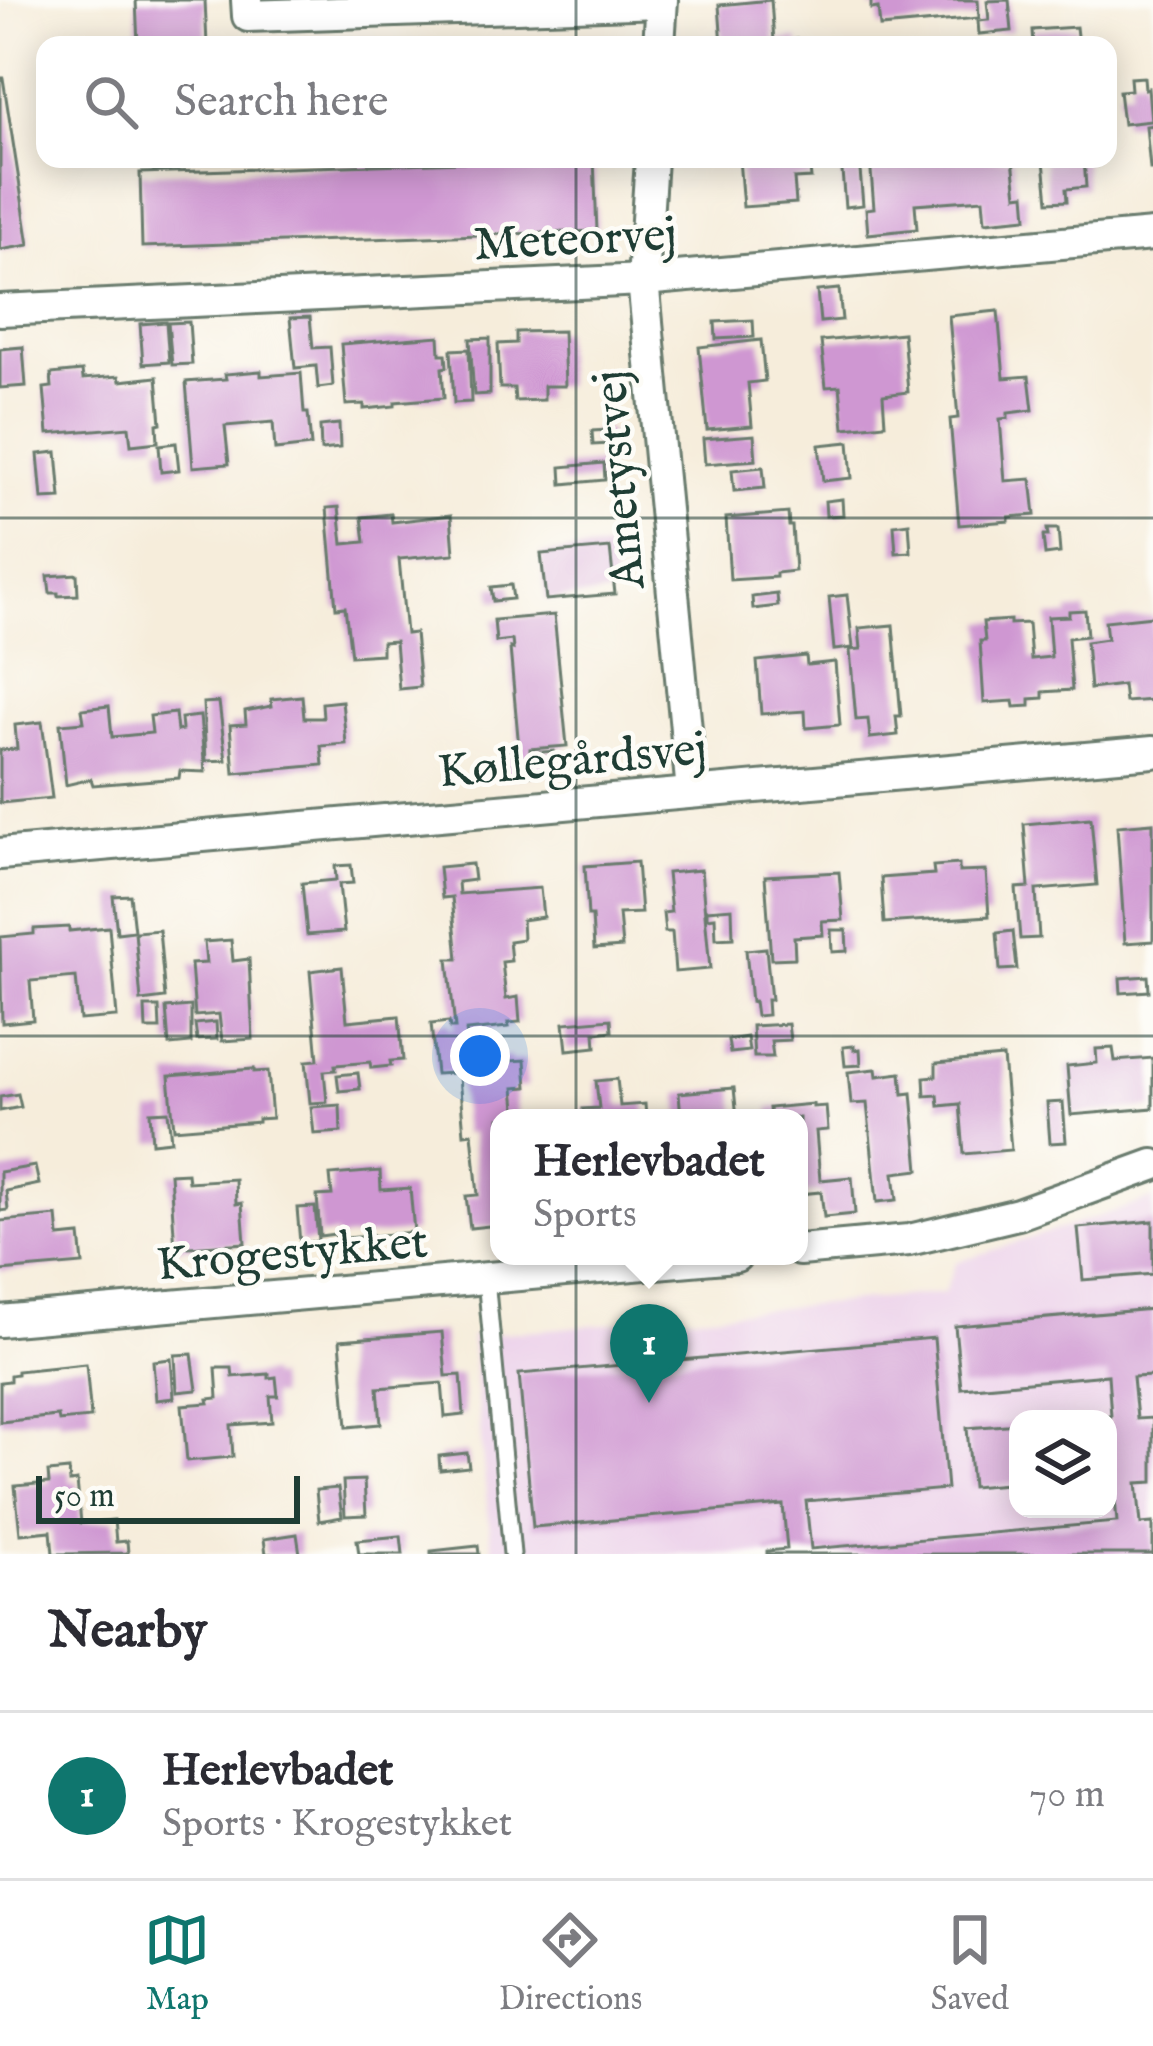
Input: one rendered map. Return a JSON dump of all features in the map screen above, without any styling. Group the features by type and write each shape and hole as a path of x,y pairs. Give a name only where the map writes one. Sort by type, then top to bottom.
{"street":[{"path":"248,20 662,1 660,36"},
{"name":"Ametystvej","path":"650,168 643,280 692,792"},
{"name":"Meteorvej","path":"0,310 643,280 1153,235"},
{"name":"Køllegårdsvej","path":"0,854 1153,752"},
{"path":"808,1249 909,1240 1018,1214 1153,1165"},
{"name":"Krogestykket","path":"0,1321 638,1265"}],"lane":[{"path":"486,1279 512,1554"}],"shaded area":[{"path":"1153,1199 1153,1554 492,1554 471,1336 944,1293 956,1262"}],"building":[{"path":"136,0 205,0 207,36 138,36"},
{"path":"771,0 774,36 721,36 719,5"},
{"path":"871,0 978,0 979,18 880,27 878,8 871,9"},
{"path":"1009,0 1012,31 979,34 978,21 989,20 987,1"},
{"path":"1076,27 1077,36 1032,36 1032,30"},
{"path":"1144,77 1151,121 1123,124 1119,91 1131,90 1130,78"},
{"path":"0,78 29,245 0,250"},
{"path":"1153,125 1153,169 1150,169 1146,126"},
{"path":"594,168 597,231 142,247 140,173"},
{"path":"740,168 810,168 811,178 794,179 796,203 743,207"},
{"path":"842,168 860,168 863,205 845,207"},
{"path":"871,168 1014,168 1017,195 1025,194 1027,218 985,222 983,199 915,204 917,229 868,234 866,209 874,208"},
{"path":"1045,168 1085,168 1086,187 1066,189 1067,201 1048,202"},
{"path":"839,289 842,320 820,322 817,291"},
{"path":"998,311 1004,378 1029,376 1033,410 1008,413 1008,418 1000,419 1005,481 1031,479 1035,515 959,525 950,419 958,418 949,316"},
{"path":"310,317 313,348 330,347 333,386 318,388 316,366 295,368 290,318"},
{"path":"753,320 754,337 716,339 715,322"},
{"path":"166,322 169,362 143,364 140,324"},
{"path":"189,322 192,364 172,365 168,323"},
{"path":"563,331 565,386 544,386 544,400 515,401 514,388 500,388 498,344 516,343 516,332"},
{"path":"903,333 908,392 883,395 885,424 844,428 840,386 826,387 821,341"},
{"path":"439,336 440,354 446,354 444,398 364,409 364,404 346,405 341,344"},
{"path":"490,338 490,394 474,395 470,339"},
{"path":"761,340 765,381 748,383 752,426 707,430 699,347"},
{"path":"23,347 26,386 0,388 0,349"},
{"path":"469,349 471,402 454,403 451,350"},
{"path":"82,371 83,379 157,377 158,442 131,445 129,427 48,434 44,388 52,387 51,374"},
{"path":"261,371 261,376 301,373 311,446 275,450 273,422 225,426 229,464 193,467 186,382"},
{"path":"339,424 340,448 321,450 320,426"},
{"path":"609,430 610,444 593,445 592,431"},
{"path":"754,435 756,460 705,464 703,439"},
{"path":"849,442 852,478 823,481 819,445"},
{"path":"176,443 179,470 161,472 159,445"},
{"path":"57,452 61,498 42,499 38,454"},
{"path":"604,463 605,480 562,484 561,467"},
{"path":"763,467 765,488 734,491 732,470"},
{"path":"842,499 843,515 826,516 825,501"},
{"path":"339,507 343,544 365,542 362,517 391,514 392,522 451,515 454,554 399,559 406,634 415,633 420,687 399,689 395,641 382,642 382,654 351,656 345,607 336,608 327,508"},
{"path":"788,513 795,571 730,580 726,518"},
{"path":"909,523 911,552 896,553 894,525"},
{"path":"1047,529 1058,529 1060,553 1045,555"},
{"path":"610,548 615,594 546,600 541,554"},
{"path":"77,574 78,595 50,593 48,576"},
{"path":"511,585 513,599 493,601 491,587"},
{"path":"777,594 778,606 753,609 752,597"},
{"path":"847,595 853,648 834,650 829,597"},
{"path":"1085,610 1087,636 1068,638 1072,690 1043,692 1043,698 1030,699 1030,706 1014,707 1013,701 984,703 983,622 1028,623 1031,659 1051,657 1048,617"},
{"path":"554,615 567,746 530,749 530,753 554,751 555,772 504,778 502,750 519,748 513,649 512,640 496,642 494,620"},
{"path":"1153,616 1153,700 1125,702 1123,685 1090,689 1086,642 1107,639 1105,621"},
{"path":"893,625 901,716 896,716 898,735 870,738 868,719 856,720 850,650 861,649 859,628"},
{"path":"806,656 807,665 835,662 840,725 806,728 805,711 761,714 757,661"},
{"path":"302,696 304,718 323,718 322,703 342,701 346,744 321,746 323,765 234,773 230,725 246,724 245,711 272,706 271,699"},
{"path":"219,702 226,760 206,761 203,703"},
{"path":"109,706 112,737 152,733 150,716 175,713 177,731 182,730 181,718 200,716 205,772 180,771 179,778 93,785 91,779 66,785 60,724 84,722 82,709"},
{"path":"42,722 52,798 0,803 0,750 17,749 15,725"},
{"path":"1091,818 1097,885 1036,890 1039,938 1020,939 1016,888 1029,887 1024,824"},
{"path":"1153,823 1153,941 1125,943 1117,826"},
{"path":"637,862 641,913 619,914 622,947 594,949 585,866"},
{"path":"472,864 474,880 458,882 459,894 540,888 543,917 522,920 523,939 509,941 511,961 502,962 506,999 518,997 520,1022 466,1031 467,1037 480,1035 481,1045 468,1047 469,1061 525,1060 527,1087 514,1088 516,1109 490,1109 490,1226 470,1228 466,1196 478,1195 472,1133 464,1134 458,1066 453,1066 454,1073 436,1074 431,1024 449,1022 455,1028 448,959 458,959 452,897 442,898 439,867"},
{"path":"959,864 959,872 986,871 989,916 884,923 881,878 934,874 933,866"},
{"path":"351,865 353,883 339,884 344,932 307,935 302,883 336,880 335,866"},
{"path":"701,870 710,969 675,972 672,932 665,932 663,913 671,912 667,873"},
{"path":"839,872 843,920 822,921 823,935 794,937 795,958 771,959 765,876"},
{"path":"130,895 134,931 117,933 113,896"},
{"path":"732,908 733,938 716,939 715,917 707,918 707,910"},
{"path":"69,927 69,931 109,927 117,1017 80,1020 76,977 30,981 33,1020 2,1023 0,937"},
{"path":"159,930 165,998 141,1001 135,932"},
{"path":"831,930 846,930 847,951 832,952"},
{"path":"1013,931 1017,969 1000,970 997,933"},
{"path":"231,940 233,961 249,959 253,1039 222,1041 219,1014 195,1016 191,964 206,963 204,942"},
{"path":"766,948 771,1000 767,1000 768,1015 756,1016 746,950"},
{"path":"342,967 347,1021 399,1016 403,1060 371,1068 370,1062 335,1065 336,1070 324,1071 327,1102 310,1103 306,1061 318,1060 310,971"},
{"path":"1148,976 1149,991 1121,993 1120,978"},
{"path":"191,1006 191,1043 169,1045 166,1008"},
{"path":"145,1007 159,1007 160,1029 146,1029"},
{"path":"611,1019 612,1031 595,1033 596,1047 567,1050 564,1023"},
{"path":"216,1022 217,1039 197,1040 195,1024"},
{"path":"788,1024 790,1040 771,1041 773,1057 754,1057 752,1026"},
{"path":"747,1037 749,1051 730,1053 728,1040"},
{"path":"843,1047 860,1049 861,1065 845,1066"},
{"path":"1113,1048 1115,1061 1153,1058 1153,1108 1071,1115 1067,1066 1097,1063 1096,1049"},
{"path":"1003,1057 1011,1150 964,1154 960,1104 939,1106 938,1095 925,1096 924,1077 936,1076 936,1063"},
{"path":"876,1069 877,1076 901,1073 903,1094 912,1093 919,1170 894,1173 897,1200 877,1202 867,1103 851,1104 848,1072"},
{"path":"268,1071 272,1118 174,1129 169,1076"},
{"path":"358,1073 360,1089 339,1091 337,1075"},
{"path":"617,1079 620,1106 645,1104 645,1109 583,1109 599,1108 596,1081"},
{"path":"734,1088 736,1109 680,1109 679,1093"},
{"path":"18,1094 21,1107 0,1111 0,1097"},
{"path":"1063,1102 1066,1142 1050,1143 1047,1103"},
{"path":"340,1105 341,1132 314,1134 311,1107"},
{"path":"826,1106 828,1130 816,1131 820,1180 852,1177 855,1214 824,1217 821,1192 808,1193 808,1109 769,1108"},
{"path":"168,1111 171,1141 152,1143 150,1112"},
{"path":"35,1166 39,1184 6,1191 8,1210 0,1211 0,1172"},
{"path":"380,1171 381,1190 410,1188 414,1232 336,1239 335,1234 320,1236 317,1196 332,1195 330,1175"},
{"path":"187,1173 188,1182 235,1179 245,1243 175,1248 170,1174"},
{"path":"315,1207 318,1241 300,1243 297,1208"},
{"path":"57,1216 59,1237 80,1235 83,1264 0,1271 0,1221"},
{"path":"1153,1221 1153,1274 1083,1280 1078,1228"},
{"path":"1153,1309 1153,1376 1133,1377 1137,1419 1153,1418 1153,1482 1137,1483 1141,1524 1153,1523 1153,1554 767,1554 787,1549 783,1505 533,1527 519,1374 934,1338 947,1489 806,1501 811,1549 1117,1522 1117,1410 1111,1410 1108,1375 961,1388 955,1326"},
{"path":"442,1332 446,1376 461,1375 464,1415 445,1417 442,1383 378,1388 381,1424 347,1427 340,1340"},
{"path":"192,1354 197,1390 177,1392 175,1355"},
{"path":"171,1359 174,1398 156,1400 153,1361"},
{"path":"86,1364 91,1418 0,1422 0,1382 10,1381 10,1375"},
{"path":"216,1368 232,1368 233,1377 276,1377 278,1396 270,1396 272,1422 231,1425 233,1457 187,1461 182,1405 218,1398"},
{"path":"1009,1425 1009,1484 972,1487 967,1428"},
{"path":"467,1453 469,1467 440,1470 439,1456"},
{"path":"69,1470 70,1482 77,1481 81,1523 114,1520 116,1542 127,1541 128,1553 53,1554 51,1531 20,1534 15,1486 49,1483 48,1472"},
{"path":"364,1480 366,1515 345,1516 343,1481"},
{"path":"338,1488 342,1517 319,1521 316,1490"},
{"path":"297,1534 300,1554 266,1554 264,1539"},
{"path":"401,1536 403,1554 359,1554 357,1540"},
{"path":"478,1546 479,1554 431,1554 431,1551"}],"place":[{"name":"Herlevbadet","path":"649,1403"}]}
